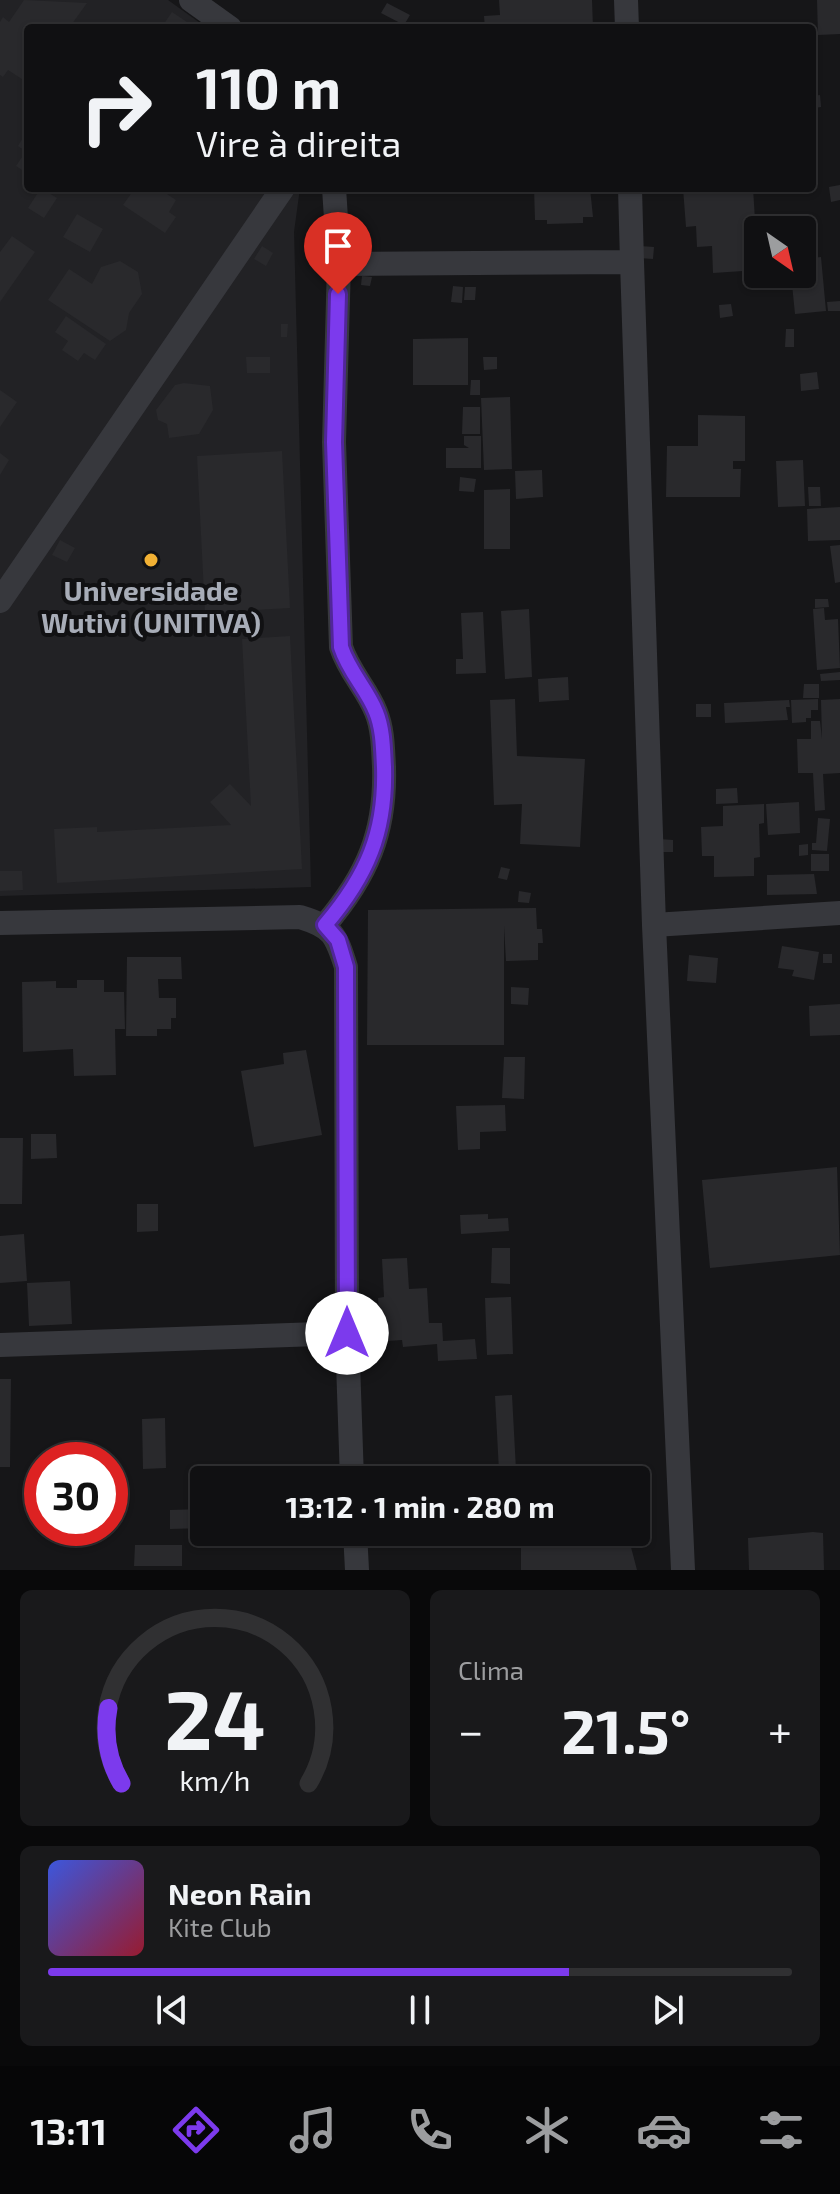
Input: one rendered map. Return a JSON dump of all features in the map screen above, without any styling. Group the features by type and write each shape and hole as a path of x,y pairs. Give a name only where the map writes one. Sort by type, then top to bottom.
{"street":[{"path":"191,0 224,24"},
{"path":"626,0 627,24"},
{"path":"0,601 280,192"},
{"path":"325,925 352,893 369,860 379,827 384,790 383,741 377,714 347,666 341,647 334,442 339,264 334,192"},
{"path":"630,192 654,925 683,1570"},
{"path":"339,264 632,262"},
{"path":"654,925 840,913"},
{"path":"0,923 300,917 325,925 338,940 346,967 347,1333 352,1466"},
{"path":"0,1345 347,1333"},
{"path":"356,1546 357,1570"}],"shaded area":[{"name":"Universidade Wutivi (UNITIVA)","path":"0,0 168,0 201,24 24,24 24,192 299,192 294,232 311,887 0,896"}],"building":[{"path":"24,0 87,3 72,24 24,24 24,80 8,70 3,77 0,75 0,22 3,17 9,22"},
{"path":"499,0 592,0 593,24 485,24 484,16 500,15"},
{"path":"817,0 840,0 840,34 818,35"},
{"path":"387,3 410,15 402,24 381,13"},
{"path":"172,12 190,24 164,24"},
{"path":"820,95 821,107 816,108 816,96"},
{"path":"24,136 24,150 18,146"},
{"path":"22,157 24,158 22,170 16,166"},
{"path":"840,185 840,200 831,202 829,187"},
{"path":"38,192 47,192 57,198 44,218 28,208"},
{"path":"132,192 164,192 176,200 169,212 176,217 165,233 123,205"},
{"path":"534,192 590,192 593,217 583,217 583,223 547,224 547,220 535,220"},
{"path":"683,192 753,192 755,216 744,216 744,271 713,273 712,246 697,247 696,226 686,227"},
{"path":"77,214 103,229 90,252 63,237"},
{"path":"12,236 35,252 0,302 0,252"},
{"path":"262,246 273,253 266,266 254,259"},
{"path":"640,246 654,247 653,259 639,258"},
{"path":"821,257 826,311 795,314 792,288 816,288 816,258"},
{"path":"120,261 138,272 142,294 129,313 126,330 110,341 48,300 69,269 92,284 101,267"},
{"path":"362,276 372,277 370,286 361,285"},
{"path":"453,286 463,287 462,303 451,302"},
{"path":"465,287 476,287 475,300 464,300"},
{"path":"840,301 840,311 828,311 827,302"},
{"path":"731,304 733,316 720,318 719,305"},
{"path":"66,316 106,344 95,360 84,353 78,361 62,350 68,341 55,332"},
{"path":"281,324 288,324 287,337 281,337"},
{"path":"786,329 794,329 794,347 785,347"},
{"path":"468,338 468,385 413,385 413,339"},
{"path":"246,357 270,357 270,373 247,373"},
{"path":"483,357 497,357 497,369 484,370"},
{"path":"817,372 819,389 801,391 800,374"},
{"path":"471,380 480,380 480,395 470,395"},
{"path":"175,385 210,386 213,410 199,434 169,438 167,424 158,420 156,410"},
{"path":"0,390 17,402 0,427"},
{"path":"510,397 512,469 484,470 481,398"},
{"path":"463,407 480,407 480,434 462,434"},
{"path":"698,415 745,416 745,461 733,461 733,469 741,469 740,497 666,497 667,446 698,446"},
{"path":"464,436 481,436 481,468 446,468 446,448 469,448 464,445"},
{"path":"282,451 290,608 205,613 197,456"},
{"path":"0,453 9,460 0,475"},
{"path":"803,460 805,506 778,507 776,461"},
{"path":"542,470 543,497 516,499 515,471"},
{"path":"460,477 476,479 474,492 459,491"},
{"path":"808,487 820,487 821,506 809,506"},
{"path":"510,489 510,549 484,549 484,490"},
{"path":"840,507 840,540 808,541 807,509"},
{"path":"60,540 75,548 67,562 52,555"},
{"path":"840,545 840,582 835,583 830,546"},
{"path":"815,599 828,599 829,607 815,608"},
{"path":"824,608 825,620 838,619 840,668 817,670 813,609"},
{"path":"529,609 532,677 505,679 501,611"},
{"path":"483,612 486,673 456,674 456,659 463,659 461,613"},
{"path":"290,636 302,869 57,883 54,829 97,827 97,832 231,825 210,802 230,784 251,806 242,639"},
{"path":"840,672 840,680 821,681 820,674"},
{"path":"568,677 569,700 539,702 538,679"},
{"path":"804,684 819,684 819,698 803,698"},
{"path":"515,699 517,756 585,759 580,847 520,844 522,804 494,805 490,700"},
{"path":"818,699 818,710 811,710 811,718 806,718 806,722 792,723 791,700"},
{"path":"840,699 840,773 823,774 825,810 815,811 813,773 798,773 797,739 811,739 811,721 820,721 822,739 821,700"},
{"path":"789,700 790,707 786,707 788,720 725,723 724,703"},
{"path":"696,704 711,704 711,717 696,717"},
{"path":"737,788 738,803 716,804 716,789"},
{"path":"799,802 800,833 768,835 766,804"},
{"path":"764,804 764,823 759,824 760,857 754,858 754,876 714,877 714,856 702,856 701,827 723,826 723,806"},
{"path":"818,818 830,819 827,851 812,850 812,843 816,843"},
{"path":"659,839 673,840 673,852 659,852"},
{"path":"808,844 808,855 799,856 799,845"},
{"path":"811,854 829,854 829,871 811,871"},
{"path":"501,867 510,869 507,880 498,878"},
{"path":"0,871 22,871 23,890 0,891"},
{"path":"814,874 817,894 767,895 767,875"},
{"path":"519,891 531,893 529,903 518,902"},
{"path":"536,908 537,929 542,929 543,943 538,943 538,960 506,961 504,926 504,1045 367,1045 368,910"},
{"path":"782,946 819,952 814,980 792,976 794,970 778,968"},
{"path":"823,954 832,954 832,963 823,963"},
{"path":"689,955 718,958 716,983 687,981"},
{"path":"127,957 181,957 182,979 158,979 159,998 176,998 176,1018 171,1018 171,1029 157,1029 157,1036 126,1036"},
{"path":"77,980 104,980 104,992 124,992 125,1029 115,1029 116,1075 74,1076 73,1049 23,1052 22,982 56,981 56,988 77,988"},
{"path":"511,987 529,988 528,1005 511,1004"},
{"path":"840,1004 840,1035 810,1036 809,1006"},
{"path":"306,1050 322,1135 254,1147 241,1071 284,1064 283,1053"},
{"path":"504,1057 525,1057 524,1099 502,1098"},
{"path":"505,1105 506,1131 480,1132 480,1149 458,1150 456,1106"},
{"path":"31,1134 56,1134 57,1158 31,1159"},
{"path":"0,1138 23,1138 22,1204 0,1204"},
{"path":"837,1167 840,1255 710,1268 702,1180"},
{"path":"137,1204 158,1204 158,1231 137,1232"},
{"path":"488,1214 488,1219 508,1218 509,1231 461,1234 460,1215"},
{"path":"24,1234 27,1281 0,1283 0,1236"},
{"path":"492,1248 510,1248 510,1284 491,1283"},
{"path":"407,1258 409,1289 427,1288 429,1323 442,1323 443,1341 475,1339 477,1359 438,1361 437,1344 403,1347 402,1340 387,1341 386,1332 380,1332 378,1298 384,1297 382,1259"},
{"path":"70,1281 72,1324 29,1326 27,1283"},
{"path":"511,1297 513,1354 487,1355 485,1298"},
{"path":"0,1379 11,1379 10,1467 0,1467"},
{"path":"512,1395 516,1466 499,1466 495,1396"},
{"path":"165,1418 166,1468 143,1469 142,1419"},
{"path":"190,1509 190,1528 170,1529 170,1510"},
{"path":"823,1533 824,1570 749,1570 748,1538"},
{"path":"135,1545 182,1545 182,1566 134,1566"},
{"path":"521,1546 631,1546 637,1570 521,1570"}],"place":[{"name":"Universidade Wutivi (UNITIVA)","path":"151,560"}],"route":[{"path":"338,294 334,442 341,647 347,666 377,714 383,741 384,790 379,827 369,860 352,893 325,925 338,940 346,967 347,1333"}]}
